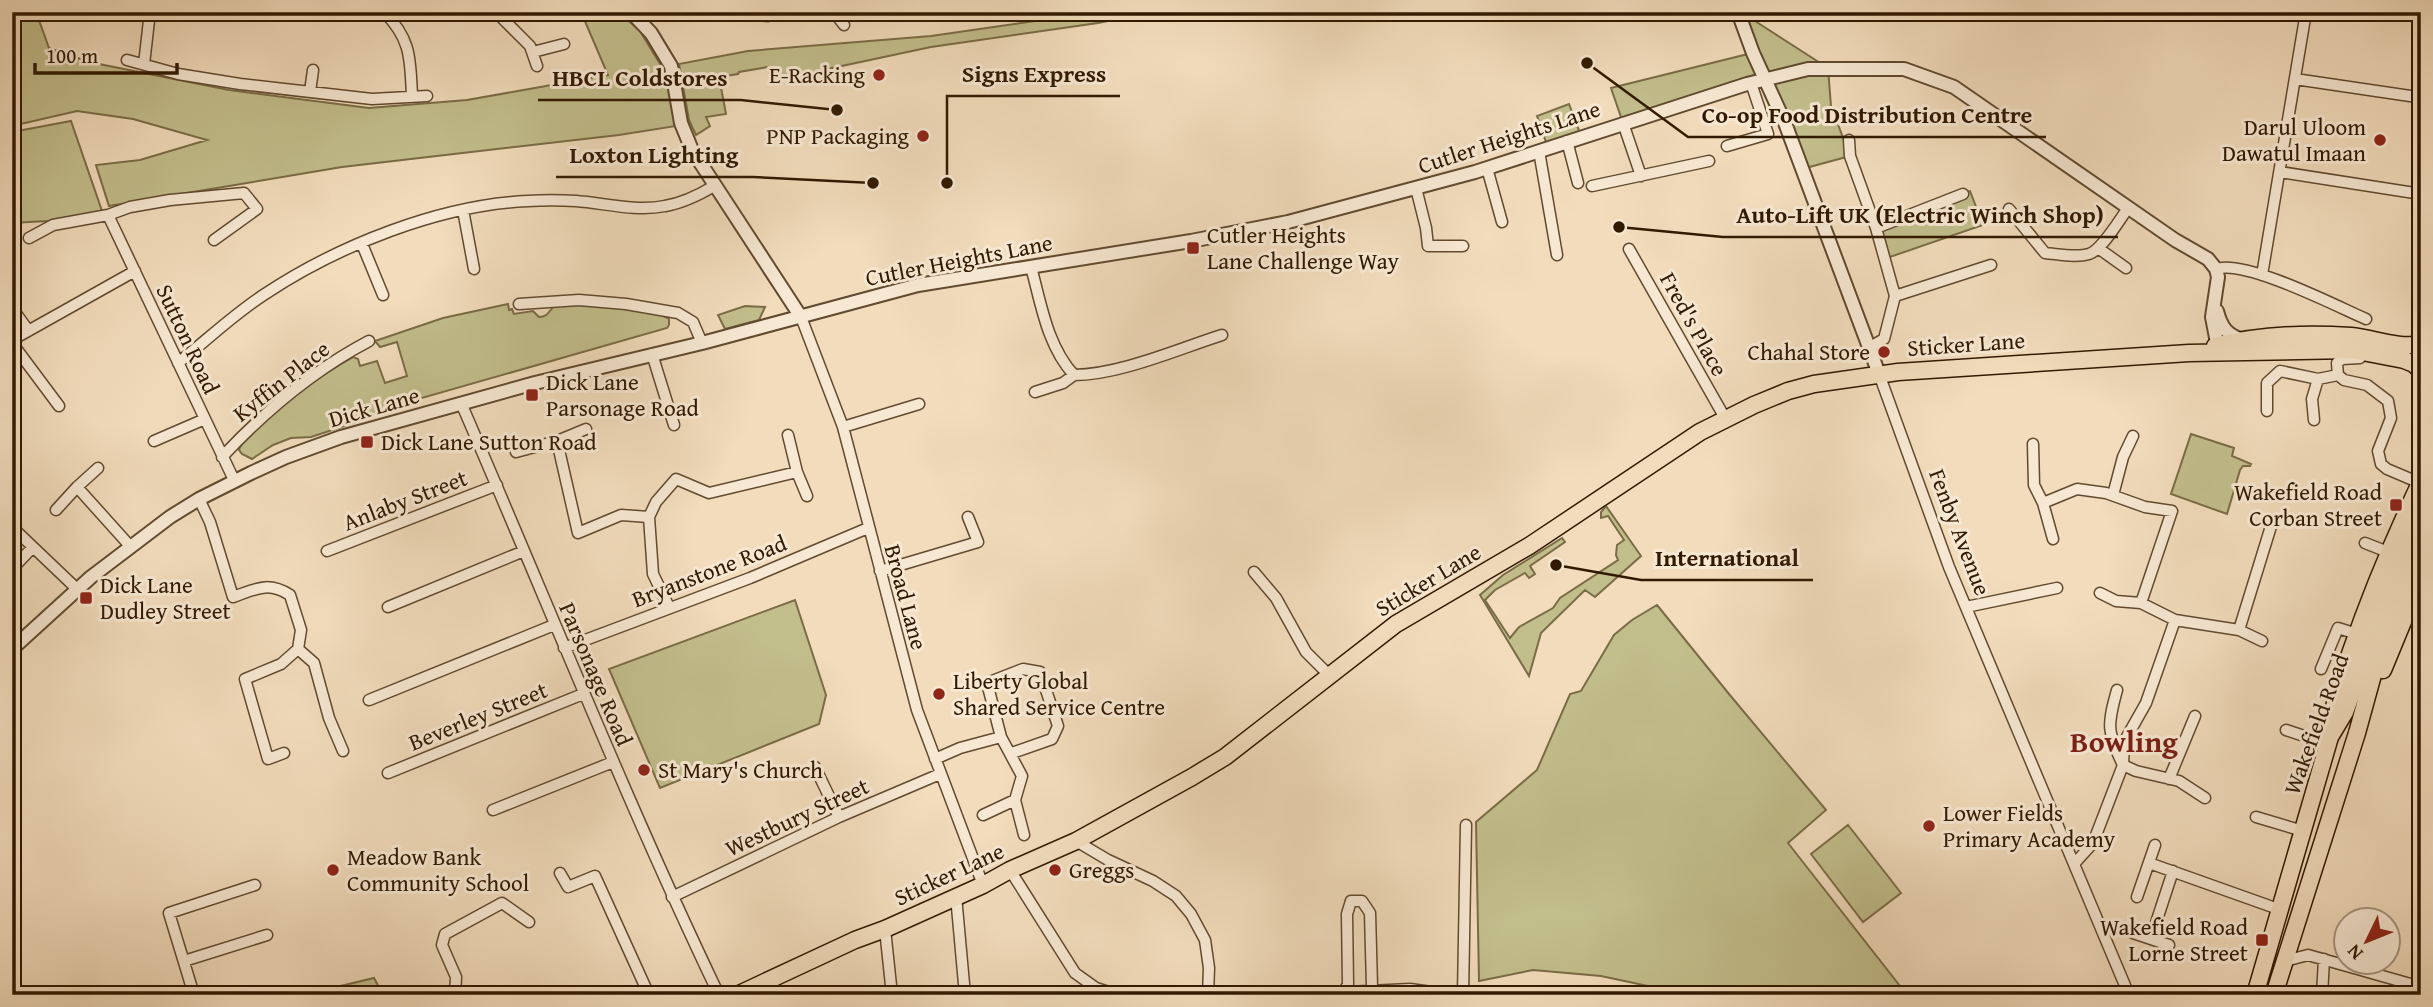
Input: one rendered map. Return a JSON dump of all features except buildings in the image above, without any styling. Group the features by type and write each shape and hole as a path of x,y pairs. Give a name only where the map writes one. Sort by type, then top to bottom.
{"main road":[{"name":"Sticker Lane","path":"2218,349 2244,340 2341,335 2406,345 2421,344"},
{"name":"Sticker Lane","path":"737,995 1076,841 1225,757 1396,624 1529,546 1700,432 1725,418 1788,391 1814,384 1879,374 2218,349 2331,349 2389,355 2414,364 2421,371"},
{"path":"2329,740 2332,708 2357,635 2388,552 2420,482"},
{"name":"Wakefield Road","path":"2255,995 2329,740 2345,712 2389,587 2421,513"},
{"name":"Wakefield Road","path":"2274,995 2357,733 2387,624 2421,544"},
{"path":"2357,733 2417,598 2421,578"}],"street":[{"path":"144,64 150,12"},
{"path":"631,12 657,42 673,74 686,137 714,186 801,317"},
{"path":"752,12 755,15 768,16 773,12"},
{"path":"834,12 844,25"},
{"name":"Fenby Avenue","path":"1738,12 1789,133 1966,607 2129,995"},
{"path":"2262,275 2306,12"},
{"path":"386,13 403,35 408,49 412,96"},
{"path":"498,13 524,39 533,52 537,66"},
{"path":"533,52 564,44"},
{"path":"128,61 178,74 240,85 372,99 427,96"},
{"name":"Cutler Heights Lane","path":"801,317 918,285 1212,238 1288,222 1488,168 1765,79 1808,69 1828,68 1904,69 1954,87 2128,208 2208,259 2216,269"},
{"path":"310,92 313,70"},
{"path":"2295,79 2417,97"},
{"path":"1727,146 1768,134 1751,83"},
{"path":"1623,123 1642,176"},
{"path":"1849,140 1850,156 1876,228 1895,296 1884,339 1870,347"},
{"path":"1567,141 1578,183"},
{"path":"1539,151 1557,255"},
{"path":"1592,186 1709,162"},
{"path":"1488,168 1502,222"},
{"path":"2280,172 2421,194"},
{"path":"178,363 263,295 301,271 362,244 422,222 463,209 525,201 665,207 698,196 714,186"},
{"path":"1416,188 1426,228 1427,246 1464,246"},
{"path":"29,238 53,225 108,215 156,202 244,193 257,209 214,240"},
{"path":"1876,228 1963,194"},
{"path":"2009,209 2045,253 2090,254 2098,248 2128,208"},
{"path":"463,209 474,269"},
{"name":"Sutton Road","path":"108,215 234,481"},
{"path":"362,244 383,295"},
{"path":"2098,248 2126,268"},
{"name":"Fred's Place","path":"1629,249 1725,418"},
{"path":"1895,296 1991,265"},
{"path":"1031,267 1040,309 1063,364 1074,375"},
{"path":"2218,349 2212,317 2218,277 2216,269 2224,267 2262,275 2365,319"},
{"path":"59,406 12,342 27,330 135,271"},
{"path":"519,304 579,299 678,313 693,322 702,343"},
{"path":"2215,304 2226,332 2234,338 2244,340"},
{"path":"12,308 27,330"},
{"name":"Dick Lane","path":"12,649 77,589 130,546 199,499 286,457 341,437 461,403 801,317"},
{"name":"Broad Lane","path":"801,317 843,427 917,709 983,885"},
{"path":"1035,392 1063,383 1074,375 1093,375 1222,335"},
{"name":"Kyffin Place","path":"222,457 276,403 338,358 369,341"},
{"path":"653,354 674,425"},
{"path":"2389,355 2383,361 2342,359 2337,363 2338,375 2344,380 2367,385 2388,401 2390,424 2378,451 2381,464 2420,482"},
{"path":"2267,411 2267,383 2275,373 2285,370 2318,379 2338,375"},
{"path":"2314,420 2312,399 2318,379"},
{"name":"Parsonage Road","path":"461,403 583,694 672,897 719,995"},
{"path":"843,427 919,404"},
{"path":"154,441 205,419"},
{"path":"516,452 557,441 586,429"},
{"path":"788,435 797,472 807,496"},
{"path":"2112,495 2123,457 2133,436"},
{"path":"557,441 578,533 621,515 649,517"},
{"path":"2033,444 2034,485 2043,503 2053,539"},
{"path":"56,510 98,468"},
{"path":"669,607 653,574 649,517 656,502 676,479 709,493 797,472"},
{"name":"Anlaby Street","path":"327,551 497,485"},
{"path":"77,487 130,546"},
{"path":"2043,503 2077,489 2112,495 2145,507 2172,511 2141,603"},
{"path":"199,499 233,597 268,586 279,588 290,595 301,631 298,649 281,664 245,679 268,759 284,754"},
{"path":"880,571 978,542 968,517"},
{"path":"2239,630 2272,523"},
{"path":"12,527 77,589"},
{"name":"Bryanstone Road","path":"564,648 750,578 868,528"},
{"path":"2365,543 2388,552"},
{"path":"12,569 33,547"},
{"path":"388,607 524,551"},
{"path":"1254,572 1276,598 1306,652 1329,675"},
{"path":"1966,607 2057,588"},
{"path":"2100,593 2116,601 2141,603 2175,620 2239,630 2262,641"},
{"path":"2074,864 2093,843 2123,765 2124,742 2146,703 2175,620"},
{"path":"369,700 554,625"},
{"path":"2322,669 2338,628 2357,635"},
{"path":"298,649 314,663 329,718 343,751"},
{"path":"1012,753 1052,739 1058,726 1040,672 1023,669 987,683 1001,737 1022,776 1015,800 1024,835"},
{"path":"2117,690 2110,717 2110,736 2123,765 2136,771 2179,781 2205,798"},
{"name":"Beverley Street","path":"388,773 583,694"},
{"path":"2169,779 2195,716"},
{"path":"2286,730 2329,740"},
{"path":"935,759 960,748 1001,737"},
{"path":"493,810 613,762"},
{"path":"815,767 839,817"},
{"name":"Westbury Street","path":"672,897 839,817 940,774"},
{"path":"983,815 1015,800"},
{"path":"2256,817 2303,831"},
{"path":"1463,995 1466,825"},
{"path":"1076,841 1176,896 1205,940 1209,968 1208,995"},
{"path":"2137,897 2155,845"},
{"path":"2149,863 2281,910"},
{"path":"1010,870 1074,973 1096,988 1118,995"},
{"path":"2151,938 2173,871"},
{"path":"560,873 568,887 595,876 649,995"},
{"path":"194,995 169,913 255,885"},
{"path":"956,896 965,995"},
{"path":"1343,992 1348,985 1348,915 1352,901 1362,901 1370,913 1372,987 1376,990"},
{"path":"455,995 456,977 442,945 445,934 502,903 528,922"},
{"path":"885,929 892,995"},
{"path":"2133,933 2169,945"},
{"path":"184,961 267,934"},
{"path":"2293,935 2308,955"},
{"path":"2285,961 2308,955 2421,987"},
{"path":"2322,995 2324,959"},
{"path":"1287,995 1410,989 1453,995"},
{"path":"575,995 593,995"}],"shaded area":[{"path":"12,12 36,12 49,48 89,62 229,90 369,108 467,100 608,75 581,12 619,12 640,31 668,77 676,126 342,167 109,206 96,165 140,160 207,140 133,119 77,111 12,126"},
{"path":"1063,12 1153,12 1098,23 931,47 771,81 768,67 739,72 719,77 726,114 706,117 710,126 696,135 689,120 679,64 748,51 931,36 1063,17"},
{"path":"1741,12 1828,68 1831,106 1850,156 1802,169 1765,79 1623,123 1611,88 1752,53"},
{"path":"1569,104 1581,136 1548,148 1537,116"},
{"path":"71,121 102,211 48,221 12,223 12,132"},
{"path":"1970,191 1983,225 1884,259 1876,228"},
{"path":"558,303 615,306 646,311 669,319 669,325 667,328 376,411 372,417 311,437 291,438 273,445 252,459 239,450 245,439 272,412 308,385 353,357 358,359 360,366 377,361 385,383 407,376 397,342 380,347 375,341 443,318 508,304 509,310 512,309 514,314 533,311 543,317"},
{"path":"745,306 765,307 759,320 725,329 718,315"},
{"path":"2191,434 2234,448 2232,456 2251,464 2240,470 2227,514 2171,494"},
{"path":"1606,506 1641,556 1595,597 1585,590 1541,633 1529,676 1480,595 1503,575 1562,538 1565,542 1530,566 1535,574 1529,578 1525,573 1495,590 1485,600 1510,638 1519,627 1553,608 1560,598 1618,560 1617,545 1624,540 1608,516 1601,518 1601,512"},
{"path":"795,600 826,695 819,724 660,788 609,669"},
{"path":"1657,605 1826,810 1788,843 1907,995 1690,995 1601,976 1533,970 1479,981 1476,822 1537,770 1570,694 1581,691 1614,635"},
{"path":"1848,825 1901,893 1863,922 1811,854"},
{"path":"374,978 383,995 290,995 289,991 305,988 307,994"}],"place":[{"name":"Co-op Food Distribution Centre","path":"1587,63"},
{"name":"E-Racking","path":"879,75"},
{"name":"HBCL Coldstores","path":"837,110"},
{"name":"PNP Packaging","path":"923,136"},
{"name":"Darul Uloom Dawatul Imaan","path":"2380,140"},
{"name":"Loxton Lighting","path":"873,183"},
{"name":"Signs Express","path":"947,183"},
{"name":"Auto-Lift UK (Electric Winch Shop)","path":"1619,227"},
{"name":"Cutler Heights Lane Challenge Way","path":"1193,248"},
{"name":"Chahal Store","path":"1884,352"},
{"name":"Dick Lane Parsonage Road","path":"532,395"},
{"name":"Dick Lane Sutton Road","path":"367,442"},
{"name":"Wakefield Road Corban Street","path":"2396,505"},
{"name":"International","path":"1556,565"},
{"name":"Dick Lane Dudley Street","path":"86,598"},
{"name":"Liberty Global Shared Service Centre","path":"939,694"},
{"name":"St Mary's Church","path":"644,770"},
{"name":"Lower Fields Primary Academy","path":"1929,826"},
{"name":"Meadow Bank Community School","path":"333,870"},
{"name":"Greggs","path":"1055,870"},
{"name":"Wakefield Road Lorne Street","path":"2262,940"}],"district":[{"name":"Bowling","path":"2124,742"}]}
